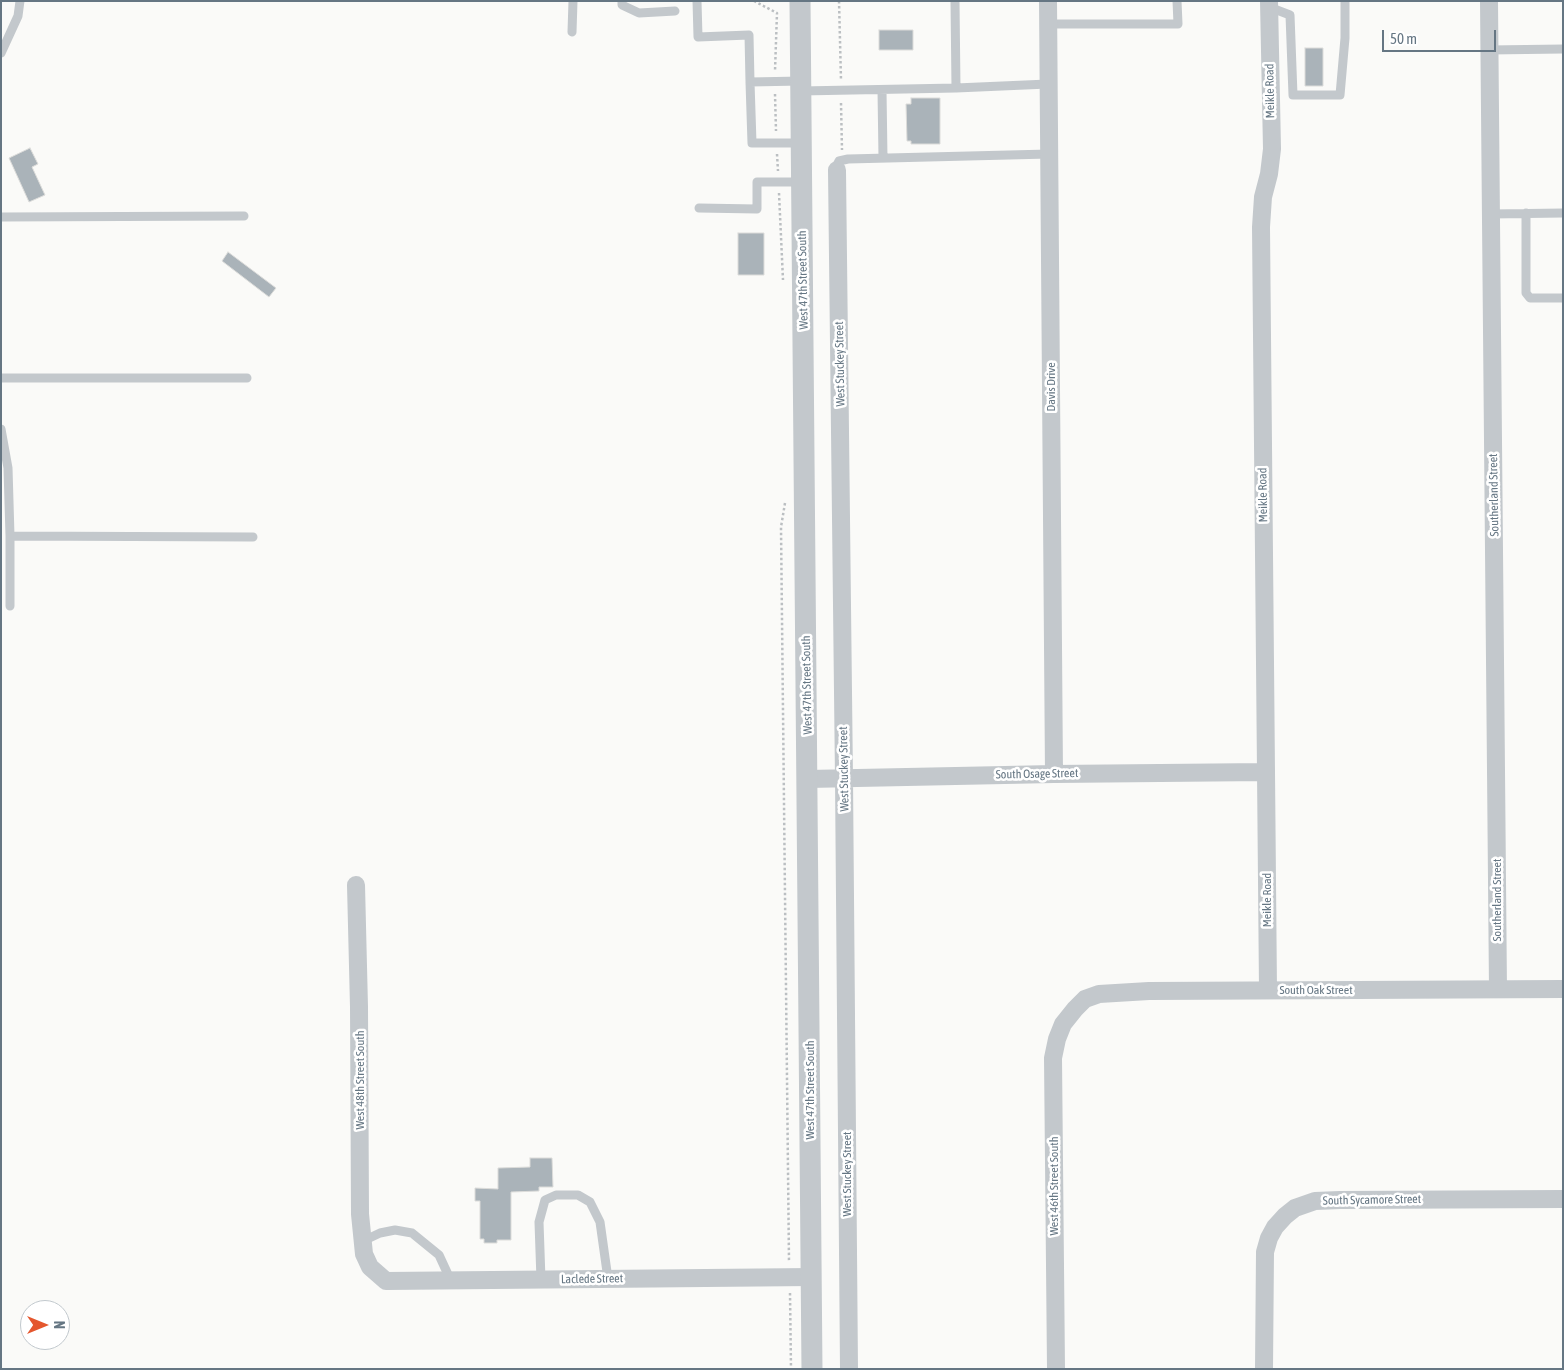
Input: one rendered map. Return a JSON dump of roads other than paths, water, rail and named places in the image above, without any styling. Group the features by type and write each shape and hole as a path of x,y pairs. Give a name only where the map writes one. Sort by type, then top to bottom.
{"street":[{"name":"West 47th Street South","path":"800,1 812,1369"},
{"name":"Davis Drive","path":"1048,1 1054,774"},
{"name":"Southerland Street","path":"1489,1 1498,989"},
{"name":"Meikle Road","path":"1268,990 1261,227 1263,197 1269,174 1272,149 1269,4"},
{"name":"West Stuckey Street","path":"837,170 849,1369"},
{"name":"South Osage Street","path":"808,779 1266,772"},
{"name":"West 48th Street South","path":"356,885 360,1214 364,1254 370,1267 375,1272"},
{"name":"South Oak Street","path":"1074,1009 1085,999 1099,994 1114,992 1563,989"},
{"name":"West 46th Street South","path":"1056,1369 1053,1058 1057,1039 1063,1024 1074,1009"},
{"name":"South Sycamore Street","path":"1264,1369 1265,1252 1275,1227 1295,1208 1315,1201 1340,1200 1563,1199"},
{"name":"Laclede Street","path":"375,1272 386,1281 812,1277"}],"lane":[{"path":"1,53 18,16 20,1"},
{"path":"572,32 573,1"},
{"path":"622,1 622,5 639,12 675,11"},
{"path":"697,1 698,37 749,35 752,143 802,143"},
{"path":"955,1 956,88"},
{"path":"1048,24 1178,24 1177,1"},
{"path":"1269,4 1290,15 1293,95 1340,95 1345,38 1345,1"},
{"path":"1489,50 1563,49"},
{"path":"750,82 775,81 841,90 1048,84"},
{"path":"882,90 883,158"},
{"path":"837,170 838,163 842,160 1049,154"},
{"path":"699,208 758,209 757,182 802,182"},
{"path":"1491,214 1563,212"},
{"path":"1526,213 1526,293 1530,298 1563,298"},
{"path":"1,217 244,216"},
{"path":"1,378 247,378"},
{"path":"1,429 8,468 10,606"},
{"path":"10,536 252,537"},
{"path":"541,1280 539,1222 545,1200 556,1195 578,1195 590,1202 600,1222 608,1279"},
{"path":"363,1241 380,1232 395,1230 412,1233 439,1255 451,1281"}]}
